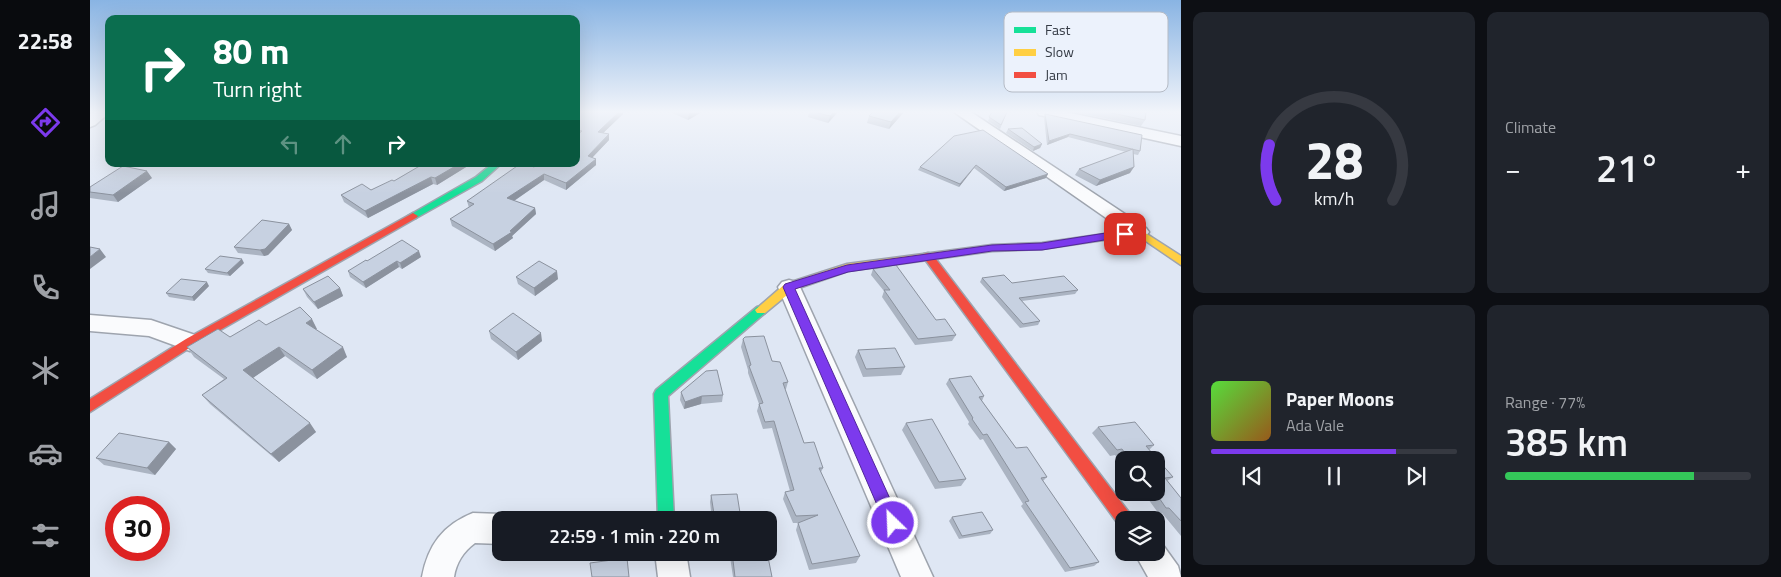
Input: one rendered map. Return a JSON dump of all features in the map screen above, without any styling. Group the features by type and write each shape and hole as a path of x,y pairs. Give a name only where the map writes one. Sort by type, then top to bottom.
{"street":[{"path":"1000,139 1181,261"},
{"path":"90,406 190,342 479,179 493,167"},
{"path":"666,511 661,394 789,287 847,268 992,248 1042,246 1139,232"},
{"path":"928,256 1118,511"},
{"path":"789,287 917,577"},
{"path":"90,324 151,328 190,342"},
{"path":"438,577 439,566 452,543 473,528 492,529"},
{"path":"671,561 674,577"},
{"path":"1155,561 1167,577"}],"building":[{"path":"580,139 604,139 588,156 596,159 566,183 544,174 507,198 535,208 510,231 512,232 493,244 450,219 474,204 467,201 516,167 580,167"},
{"path":"951,139 996,139 1048,174 1006,187 976,165 960,184 920,167"},
{"path":"1022,139 1036,139 1042,144 1034,147"},
{"path":"1090,139 1142,139 1140,151"},
{"path":"1133,149 1134,167 1100,180 1079,169"},
{"path":"121,167 147,171 113,195 90,192 90,187"},
{"path":"418,167 454,167 365,211 341,195 362,184 371,190 392,180 394,181"},
{"path":"262,220 289,224 265,249 234,247"},
{"path":"402,240 419,251 400,263 397,261 363,282 348,271 367,261"},
{"path":"90,247 100,249 90,257"},
{"path":"220,256 242,259 227,273 205,269"},
{"path":"539,261 557,271 534,288 516,277"},
{"path":"896,265 936,320 945,319 956,335 918,339 884,290 890,290 873,269"},
{"path":"1004,275 1012,283 1064,276 1078,290 1019,298 1040,321 1023,324 982,278"},
{"path":"328,276 340,288 314,302 303,289"},
{"path":"181,279 207,282 192,297 166,293"},
{"path":"300,307 312,319 306,323 343,347 312,370 279,347 243,370 310,423 271,454 202,395 227,378 187,347 218,329 230,337 259,320 266,325"},
{"path":"513,313 541,333 516,352 489,331"},
{"path":"764,336 772,361 780,362 788,382 783,383 804,443 814,442 823,468 819,468 860,556 812,564 798,523 818,515 796,516 785,492 794,490 774,421 765,422 759,404 763,403 749,366 751,365 743,339 745,337"},
{"path":"895,348 905,367 866,369 858,350"},
{"path":"717,370 723,395 702,396 685,402 681,392 706,371"},
{"path":"971,376 984,396 979,397 1016,448 1027,447 1047,477 1041,478 1099,562 1070,568 1025,502 1029,501 987,434 983,435 949,379"},
{"path":"932,419 966,479 939,482 906,423"},
{"path":"1135,422 1154,445 1146,446 1150,451 1117,450 1098,427"},
{"path":"119,433 169,442 147,468 96,458"},
{"path":"1165,468 1173,477 1165,478"},
{"path":"1165,478 1181,498 1181,521 1169,508 1166,508 1161,501 1165,501"},
{"path":"737,494 740,511 714,511 711,495"},
{"path":"982,512 993,530 962,536 952,517"},
{"path":"627,561 629,577 592,577 590,563"},
{"path":"733,561 769,561 772,577 735,577"}],"traffic: fast":[{"path":"413,216 479,179 493,167"},
{"path":"666,511 661,394 761,310"}],"traffic: slow":[{"path":"761,310 789,287 847,268 992,248 1042,246 1139,232 1181,261"}],"traffic: jam":[{"path":"90,406 190,342 413,216"},
{"path":"928,256 1118,511"}],"route":[{"path":"893,523 789,287 847,268 992,248 1042,246 1125,234"}]}
